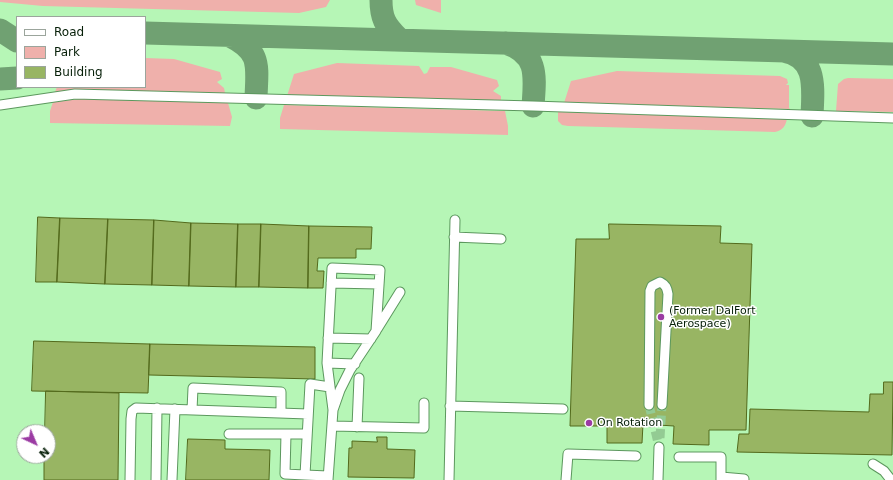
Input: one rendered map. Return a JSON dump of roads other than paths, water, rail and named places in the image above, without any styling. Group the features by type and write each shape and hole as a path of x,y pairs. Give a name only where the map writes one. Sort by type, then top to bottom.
{"lane":[{"path":"0,105 74,94 526,106 893,118"},
{"path":"449,480 455,220"},
{"path":"454,237 501,238"},
{"path":"286,434 285,474 328,478 333,410 328,363 332,268 380,270 373,335"},
{"path":"660,282 668,289 662,401 649,400 650,291 652,286 660,282"},
{"path":"331,283 379,284"},
{"path":"333,410 340,390 400,292"},
{"path":"328,338 373,335"},
{"path":"328,363 355,364"},
{"path":"356,427 359,378"},
{"path":"305,475 310,384 330,387"},
{"path":"192,410 193,388 281,392 281,413"},
{"path":"332,426 424,428 424,403"},
{"path":"450,406 563,409"},
{"path":"130,480 132,411 136,408 308,414"},
{"path":"156,480 157,408"},
{"path":"172,480 175,409"},
{"path":"228,434 307,434"},
{"path":"658,480 659,447"},
{"path":"566,480 568,454 636,456"},
{"path":"679,457 721,457 721,479 744,479"},
{"path":"873,464 884,471 892,480"}],"tunnel":[{"path":"649,405 659,447"},
{"path":"660,438 662,405"}],"place":[{"name":"(Former DalFort Aerospace)","path":"661,317"},
{"name":"On Rotation","path":"589,423"}]}
